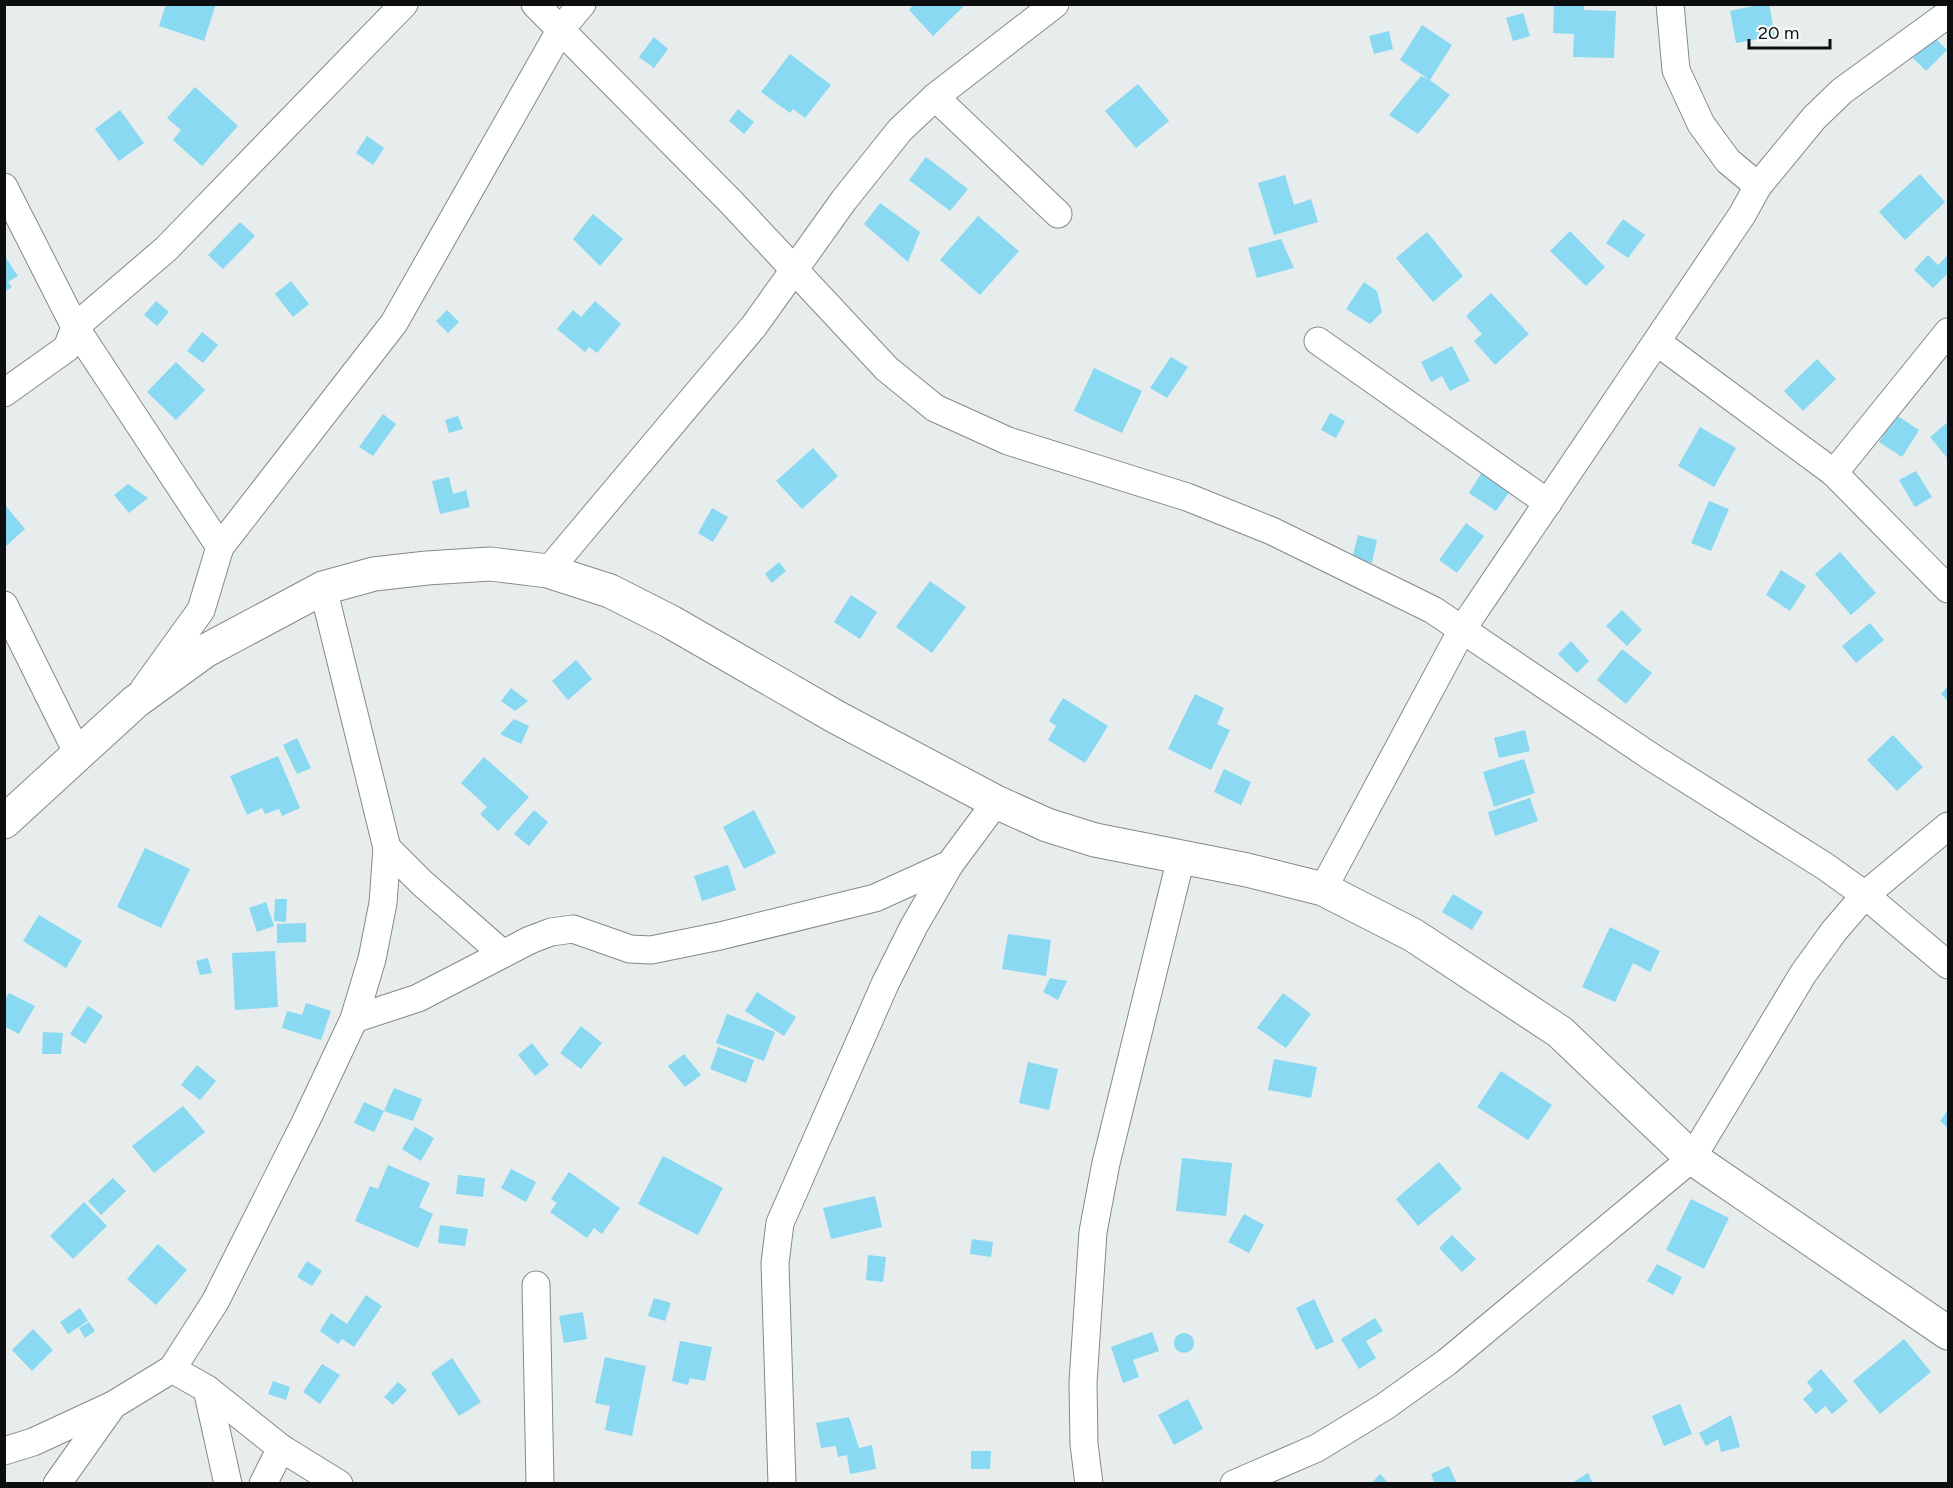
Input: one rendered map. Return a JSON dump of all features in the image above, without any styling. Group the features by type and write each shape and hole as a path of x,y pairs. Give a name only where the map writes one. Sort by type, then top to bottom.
{"street":[{"path":"4,393 68,348 75,327 166,249 404,4"},
{"path":"534,4 731,202 887,369 935,408 1008,441 1187,497 1272,531 1394,589 1463,628 1650,756 1826,867 1865,895 1948,965"},
{"path":"135,702 201,610 220,546 394,323 561,29 582,4"},
{"path":"548,571 754,326 844,200 900,130 935,97 1055,4"},
{"path":"1670,4 1676,70 1701,124 1728,161 1758,186"},
{"path":"1323,889 1463,628 1742,215 1758,186 1814,118 1842,91 1948,14"},
{"path":"935,97 1058,214"},
{"path":"4,187 75,327 220,546"},
{"path":"1834,473 1948,332"},
{"path":"1318,341 1548,503"},
{"path":"1657,342 1834,473 1948,589"},
{"path":"4,822 135,702 205,651 323,588 374,574 427,568 489,564 548,571 610,591 671,622 836,717 996,802 1047,825 1095,840 1247,870 1323,889 1413,935 1560,1032 1692,1158 1948,1333"},
{"path":"4,1451 33,1442 114,1406 172,1369 216,1302 354,1019 372,959 381,914 387,848 323,588"},
{"path":"4,605 78,754"},
{"path":"782,1484 775,1263 780,1223 885,984 950,864 996,802"},
{"path":"1234,1484 1317,1449 1384,1407 1447,1362 1692,1158 1803,974 1865,895 1948,826"},
{"path":"387,848 503,954"},
{"path":"1089,1484 1084,1444 1083,1382 1093,1232 1106,1163 1180,858"},
{"path":"354,1019 418,998 551,932 573,929 630,949 651,950 720,936 875,897 950,864"},
{"path":"536,1285 540,1484"},
{"path":"172,1369 207,1389 281,1448 339,1484"},
{"path":"207,1389 228,1484"},
{"path":"57,1484 114,1406"},
{"path":"263,1484 281,1448"}],"building":[{"path":"166,4 216,4 204,41 159,26"},
{"path":"914,4 962,4 964,6 933,36 909,10"},
{"path":"1554,4 1584,4 1584,10 1616,11 1614,58 1573,57 1574,34 1553,33"},
{"path":"1769,4 1775,36 1736,43 1730,11"},
{"path":"1523,13 1530,36 1513,41 1506,18"},
{"path":"1422,25 1452,45 1430,80 1400,60"},
{"path":"1389,31 1393,49 1374,54 1369,36"},
{"path":"654,37 668,49 654,68 639,57"},
{"path":"1934,37 1947,50 1926,71 1913,58"},
{"path":"790,54 831,85 805,118 793,109 790,113 761,92"},
{"path":"1421,76 1450,95 1418,134 1389,115"},
{"path":"1138,84 1169,121 1136,148 1105,111"},
{"path":"195,87 238,126 202,166 173,140 181,130 167,118"},
{"path":"738,109 754,122 744,134 729,121"},
{"path":"120,110 144,143 119,161 95,129"},
{"path":"367,136 384,148 373,165 356,153"},
{"path":"926,157 968,189 950,211 909,180"},
{"path":"1920,174 1945,202 1905,240 1879,212"},
{"path":"1285,175 1294,205 1311,199 1318,222 1274,235 1258,183"},
{"path":"880,203 920,232 908,262 864,224"},
{"path":"593,214 623,239 600,266 573,239"},
{"path":"978,216 1019,251 980,295 940,260"},
{"path":"1623,219 1645,235 1628,258 1606,243"},
{"path":"240,222 255,236 223,269 208,255"},
{"path":"1570,231 1605,267 1586,286 1550,251"},
{"path":"1427,232 1463,276 1433,302 1396,258"},
{"path":"1281,239 1294,268 1257,278 1248,248"},
{"path":"4,255 18,276 8,282 12,287 4,292"},
{"path":"1928,255 1938,265 1948,255 1948,273 1933,288 1914,270"},
{"path":"291,281 309,304 293,317 275,294"},
{"path":"1364,282 1377,291 1382,312 1370,324 1346,309"},
{"path":"1491,293 1529,334 1495,365 1474,341 1482,334 1466,316"},
{"path":"156,301 169,312 157,326 144,315"},
{"path":"595,301 621,324 597,353 589,347 585,352 557,329 573,310 581,317"},
{"path":"447,310 459,322 448,333 436,321"},
{"path":"202,332 218,345 203,363 187,351"},
{"path":"1452,346 1470,381 1450,391 1442,376 1431,382 1421,362"},
{"path":"1171,357 1188,367 1167,398 1150,388"},
{"path":"1817,359 1836,379 1803,411 1784,391"},
{"path":"176,362 205,390 176,420 147,392"},
{"path":"1094,368 1142,391 1122,433 1074,411"},
{"path":"1330,413 1345,421 1336,438 1321,430"},
{"path":"383,414 396,424 373,456 359,447"},
{"path":"1896,415 1919,430 1902,457 1879,442"},
{"path":"458,416 463,429 449,433 445,420"},
{"path":"1948,422 1948,459 1930,437"},
{"path":"1700,427 1736,448 1714,487 1678,466"},
{"path":"813,448 838,476 802,509 776,481"},
{"path":"1916,471 1932,497 1915,507 1899,480"},
{"path":"1482,472 1510,491 1496,511 1469,493"},
{"path":"449,477 453,494 466,490 470,507 440,514 432,481"},
{"path":"128,484 148,498 129,513 114,495"},
{"path":"1709,501 1729,509 1711,551 1691,543"},
{"path":"5,505 25,529 5,547"},
{"path":"712,508 728,517 713,542 698,533"},
{"path":"1466,523 1484,536 1457,573 1439,560"},
{"path":"1358,535 1377,540 1372,563 1352,558"},
{"path":"1840,552 1876,593 1851,615 1815,574"},
{"path":"779,562 786,571 772,583 765,574"},
{"path":"1781,570 1806,586 1790,611 1766,595"},
{"path":"930,581 966,607 932,653 896,627"},
{"path":"851,595 877,612 860,639 834,622"},
{"path":"1622,610 1642,630 1627,646 1606,626"},
{"path":"1870,623 1884,640 1856,663 1842,646"},
{"path":"1571,641 1589,661 1577,673 1558,654"},
{"path":"1622,649 1652,673 1626,704 1597,680"},
{"path":"576,660 592,679 568,700 552,681"},
{"path":"1948,686 1948,701 1941,694"},
{"path":"511,688 528,701 515,711 501,701"},
{"path":"1195,694 1224,708 1217,724 1230,730 1211,770 1168,749"},
{"path":"1063,698 1108,726 1085,763 1048,740 1056,726 1049,721"},
{"path":"514,719 529,726 521,744 500,734"},
{"path":"1525,730 1530,751 1499,758 1494,738"},
{"path":"1893,735 1923,767 1897,791 1867,760"},
{"path":"297,738 311,768 297,774 283,745"},
{"path":"278,756 300,808 282,816 279,809 265,814 262,808 247,815 230,776"},
{"path":"484,757 529,797 498,831 480,814 487,807 461,783"},
{"path":"1524,759 1535,793 1494,807 1483,772"},
{"path":"1224,769 1251,782 1241,805 1214,792"},
{"path":"1530,798 1538,821 1495,836 1488,812"},
{"path":"534,810 548,822 529,846 514,834"},
{"path":"754,810 776,853 744,869 723,827"},
{"path":"145,848 190,869 161,928 117,907"},
{"path":"728,865 736,890 702,901 694,876"},
{"path":"1453,894 1483,912 1472,930 1442,912"},
{"path":"275,899 287,899 286,922 274,921"},
{"path":"266,902 274,926 257,932 249,908"},
{"path":"39,915 82,941 66,968 23,941"},
{"path":"306,923 306,942 277,943 277,924"},
{"path":"1610,927 1660,951 1650,972 1633,963 1615,1002 1582,987"},
{"path":"1008,934 1051,940 1046,976 1002,969"},
{"path":"275,951 278,1007 235,1010 232,953"},
{"path":"208,958 212,973 200,975 196,961"},
{"path":"1050,978 1067,981 1058,1000 1043,992"},
{"path":"757,992 796,1017 784,1036 745,1011"},
{"path":"9,993 35,1006 19,1034 4,1026 4,1001"},
{"path":"1283,993 1311,1014 1286,1048 1257,1028"},
{"path":"306,1003 331,1011 321,1040 282,1028 287,1011 302,1015"},
{"path":"88,1006 103,1016 85,1044 70,1034"},
{"path":"727,1014 775,1032 764,1061 716,1043"},
{"path":"581,1026 602,1043 581,1069 560,1053"},
{"path":"43,1032 63,1033 61,1054 42,1054"},
{"path":"532,1043 549,1065 535,1076 518,1055"},
{"path":"718,1047 754,1060 746,1083 710,1069"},
{"path":"684,1054 701,1075 685,1087 668,1066"},
{"path":"1274,1059 1317,1067 1311,1098 1268,1090"},
{"path":"1028,1062 1058,1069 1049,1110 1019,1103"},
{"path":"197,1065 216,1081 200,1100 181,1085"},
{"path":"1501,1071 1552,1105 1528,1140 1477,1107"},
{"path":"394,1088 422,1099 413,1121 384,1111"},
{"path":"364,1102 384,1111 374,1132 354,1123"},
{"path":"183,1106 205,1132 154,1173 132,1146"},
{"path":"1948,1110 1948,1128 1940,1121"},
{"path":"415,1127 434,1138 421,1161 402,1149"},
{"path":"663,1156 723,1188 698,1235 638,1204"},
{"path":"1182,1158 1232,1163 1226,1216 1176,1211"},
{"path":"1439,1162 1462,1189 1418,1226 1396,1199"},
{"path":"388,1165 430,1183 419,1207 433,1214 418,1248 355,1221 370,1186 378,1189"},
{"path":"511,1169 536,1182 526,1202 501,1188"},
{"path":"569,1172 620,1208 602,1234 594,1228 587,1238 550,1212 557,1203 551,1199"},
{"path":"458,1175 485,1178 483,1197 456,1194"},
{"path":"113,1178 126,1191 101,1215 88,1201"},
{"path":"875,1196 882,1227 831,1239 823,1208"},
{"path":"1691,1199 1729,1218 1704,1269 1666,1250"},
{"path":"84,1202 107,1226 73,1259 50,1236"},
{"path":"1244,1214 1264,1225 1249,1253 1228,1242"},
{"path":"440,1225 468,1229 465,1246 438,1243"},
{"path":"1452,1235 1476,1259 1462,1272 1439,1248"},
{"path":"972,1239 993,1242 991,1257 970,1254"},
{"path":"158,1244 187,1270 156,1305 127,1279"},
{"path":"868,1255 886,1257 883,1282 866,1280"},
{"path":"307,1261 322,1271 312,1286 297,1277"},
{"path":"1657,1264 1682,1277 1673,1295 1647,1281"},
{"path":"366,1295 382,1306 354,1347 342,1339 338,1344 320,1331 331,1313 347,1324"},
{"path":"654,1298 671,1303 665,1321 648,1316"},
{"path":"1314,1299 1334,1342 1316,1350 1296,1308"},
{"path":"80,1308 88,1321 68,1334 60,1322"},
{"path":"583,1312 587,1339 564,1343 559,1316"},
{"path":"1375,1318 1383,1331 1366,1341 1376,1358 1359,1369 1341,1339"},
{"path":"89,1322 95,1331 85,1338 79,1328"},
{"path":"33,1329 53,1350 32,1371 12,1350"},
{"path":"1152,1332 1159,1351 1133,1360 1139,1377 1123,1383 1111,1347"},
{"path":"1184,1333 1191,1336 1194,1343 1191,1350 1184,1353 1177,1350 1174,1343 1177,1336"},
{"path":"1904,1339 1931,1372 1880,1414 1853,1381"},
{"path":"680,1341 712,1347 705,1381 690,1378 688,1385 672,1381"},
{"path":"605,1357 646,1366 632,1436 605,1430 610,1406 595,1403"},
{"path":"452,1358 481,1402 459,1416 431,1373"},
{"path":"322,1364 340,1375 320,1404 303,1392"},
{"path":"1821,1369 1848,1401 1832,1414 1825,1406 1816,1414 1803,1399 1813,1390 1807,1382"},
{"path":"273,1381 290,1387 286,1400 268,1394"},
{"path":"398,1382 407,1390 393,1405 384,1397"},
{"path":"1188,1399 1203,1429 1174,1445 1158,1415"},
{"path":"1680,1404 1692,1434 1664,1446 1652,1416"},
{"path":"1731,1415 1740,1447 1721,1452 1718,1439 1706,1446 1699,1433"},
{"path":"849,1417 859,1448 872,1445 876,1469 850,1474 847,1455 838,1457 836,1446 821,1448 816,1423"},
{"path":"971,1451 991,1451 990,1469 971,1469"},
{"path":"1449,1466 1457,1484 1435,1484 1431,1474"},
{"path":"1588,1473 1593,1484 1570,1484"},
{"path":"1380,1474 1389,1484 1371,1484"}]}
